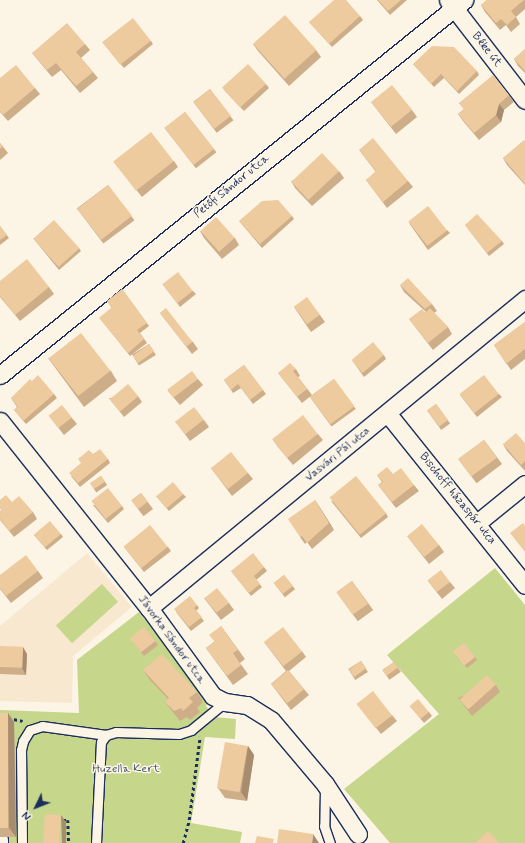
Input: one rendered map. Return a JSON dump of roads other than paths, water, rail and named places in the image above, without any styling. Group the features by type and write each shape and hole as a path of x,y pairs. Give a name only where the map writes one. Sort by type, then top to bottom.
{"street":[{"name":"Béke út","path":"455,3 525,100"},
{"name":"Petőfi Sándor utca","path":"0,375 455,3"},
{"name":"Vasvári Pál utca","path":"149,608 388,414 525,299"},
{"name":"Bischoff házaspár utca","path":"388,414 477,523 525,585"},
{"name":"Jávorka Sándor utca","path":"0,422 149,608 212,696 225,702 247,705 272,720 325,784 358,834"},
{"path":"477,523 525,484"}],"lane":[{"path":"22,843 21,750 27,734 42,726 106,735 116,732 179,734 199,724 225,702"},
{"path":"96,843 101,742 106,735"},
{"path":"325,784 324,826 330,843"}],"park label":[{"name":"Huzella Kert","path":"126,770"}]}
